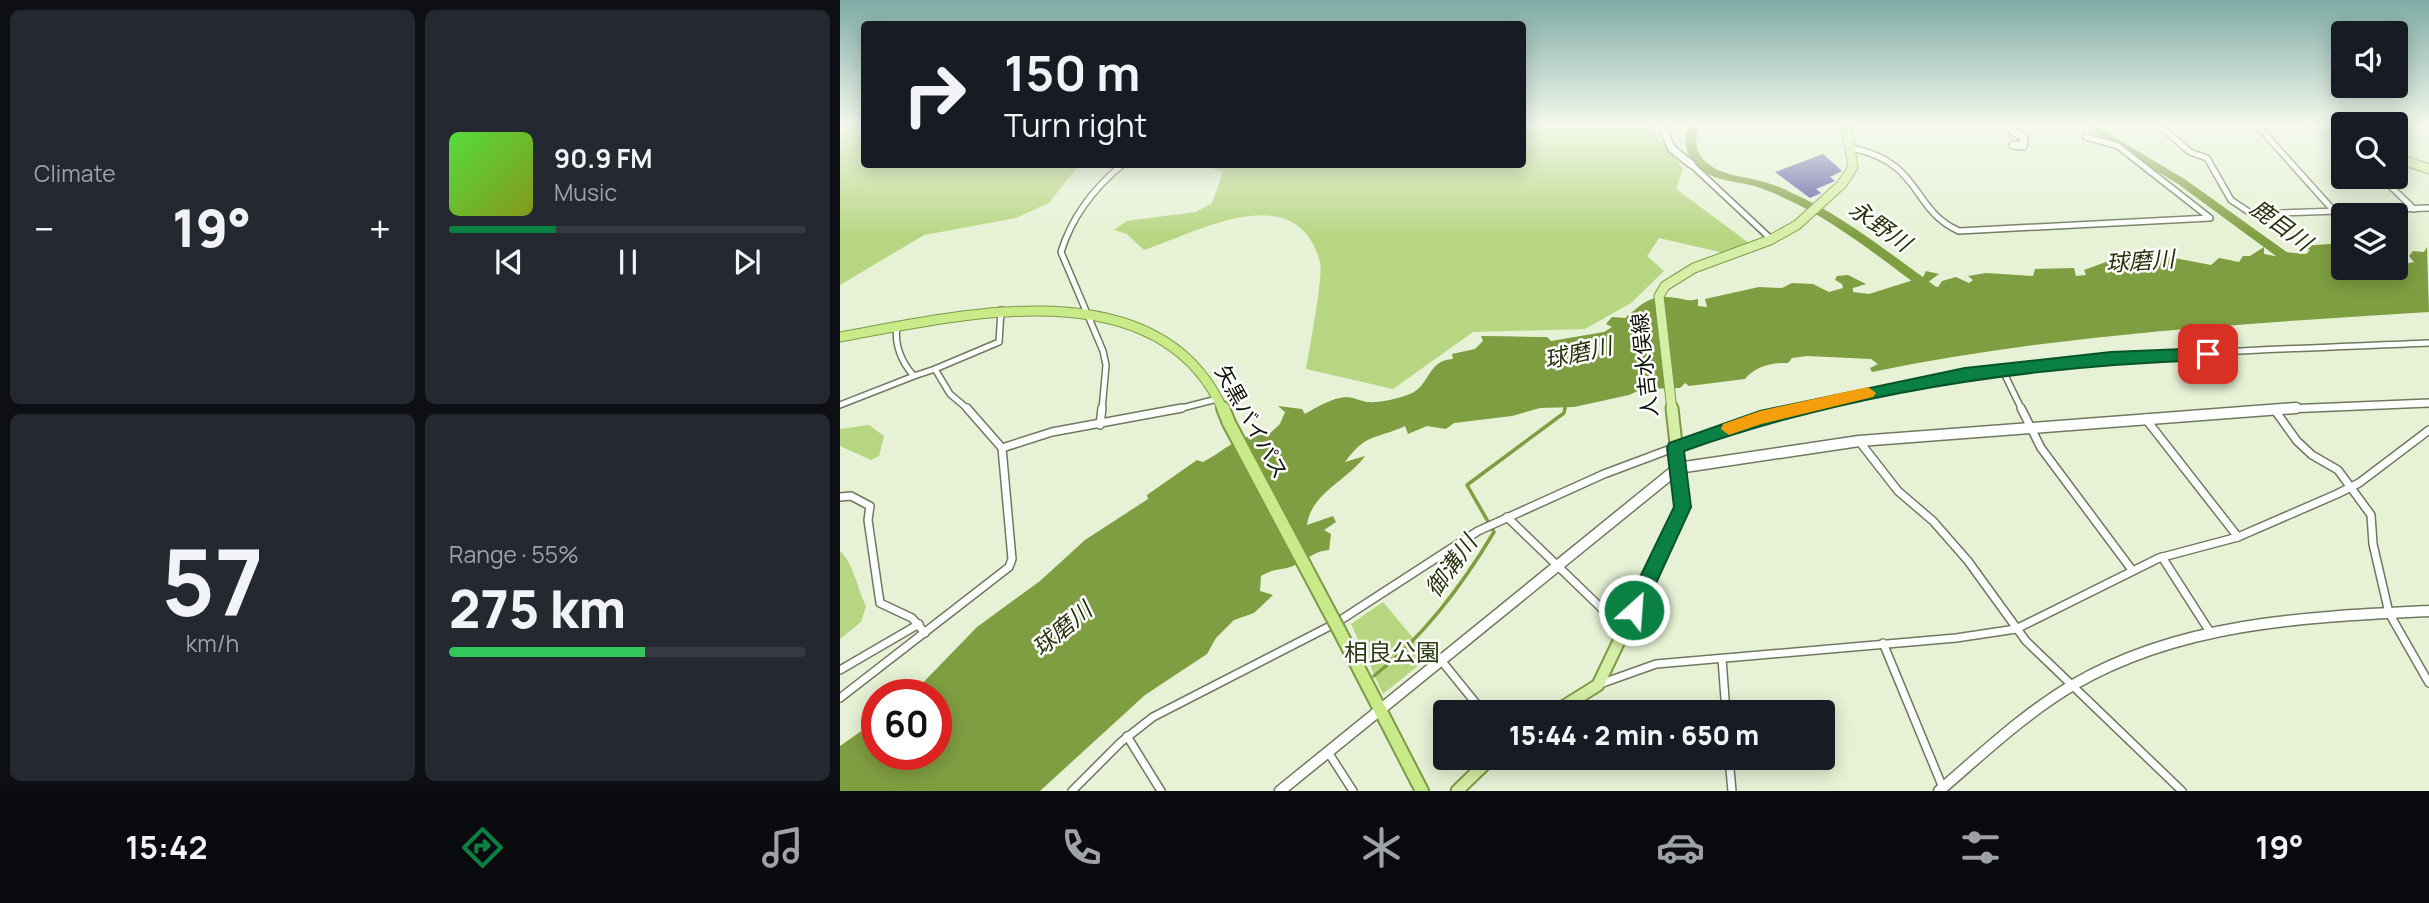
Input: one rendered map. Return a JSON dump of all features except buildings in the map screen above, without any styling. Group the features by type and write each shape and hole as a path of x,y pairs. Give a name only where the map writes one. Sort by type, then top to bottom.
{"highway":[{"name":"矢黒バイパス","path":"840,337 1001,310 1035,309 1109,318 1139,328 1170,345 1204,374 1219,399 1339,630 1377,710 1422,791"}],"main road":[{"name":"人吉水俣線","path":"1598,685 1683,507 1659,296 1661,289 1681,275 1771,239 1808,215 1848,177 1853,162"},
{"path":"2408,162 2429,169"},
{"path":"1574,700 1598,685"},
{"path":"1457,791 1479,770"}],"street":[{"path":"1688,162 1771,239"},
{"path":"1888,162 1905,172 1927,205 1945,225 1959,231 2210,218 2138,162"},
{"path":"2209,162 2231,200 2246,212 2261,214 2331,211"},
{"path":"2290,162 2331,208"},
{"path":"1100,425 1106,365 1095,327 1085,315 1061,252 1063,243 1094,190 1119,168"},
{"path":"2393,189 2414,209"},
{"path":"2408,209 2429,208"},
{"path":"840,405 999,342 1001,310"},
{"path":"897,327 896,343 914,376"},
{"path":"1072,791 1127,736 1214,682 1307,639 1363,607 1408,572 1507,517 1675,446 1760,418 1833,400 2002,369 2111,358 2429,343"},
{"path":"840,698 1009,567 1012,559 1002,448 976,416 950,394 935,369"},
{"path":"2002,369 2041,448 2065,485 2132,570"},
{"path":"1002,448 1037,436 1219,399"},
{"path":"1280,791 1555,564 1678,468 1859,441 2031,426 2274,409 2429,403"},
{"path":"2274,409 2297,441 2312,455 2338,470 2371,514 2373,544 2389,613 2429,683"},
{"path":"2145,418 2238,537"},
{"path":"1598,685 1656,664 1956,638 2016,629 2162,557 2238,537 2359,483 2429,430"},
{"path":"1859,441 1898,491 1933,522 1968,561 2016,629 2182,791"},
{"path":"840,498 851,496 870,506 868,520 877,565 880,603 887,610 903,611 915,618 925,633"},
{"path":"1507,517 1624,630"},
{"path":"2162,557 2210,632"},
{"path":"1883,643 1941,790 2003,736 2073,685 2169,642 2210,632 2339,613 2429,611"},
{"path":"840,670 919,624"},
{"path":"1440,659 1473,700"},
{"path":"1722,659 1725,700"},
{"path":"1127,736 1161,791"},
{"path":"1328,752 1353,791"},
{"path":"1730,770 1732,791"}],"green space":[{"path":"840,162 861,162 861,168 1077,168 1049,203 1016,218 924,235 840,285"},
{"path":"1526,162 1678,162 1683,169 1676,189 1749,243 1724,253 1659,238 1647,256 1664,271 1631,303 1585,329 1473,332 1393,389 1306,369 1321,269 1308,236 1290,221 1268,215 1243,217 1216,223 1144,250 1127,234 1114,230 1127,221 1196,212 1212,203 1223,172 1212,168 1526,168"},
{"path":"869,425 884,436 879,456 871,460 840,446 840,429"},
{"path":"840,551 852,569 866,606 861,622 840,639"},
{"name":"相良公園","path":"1383,602 1429,657 1383,694 1351,624"}],"water":[{"name":"球磨川","path":"2331,244 2331,280 2408,280 2408,263 2414,262 2409,256 2413,251 2424,252 2427,247 2429,312 2219,326 2079,339 1872,372 1870,368 1878,364 1871,359 1807,356 1792,358 1788,363 1764,366 1745,379 1689,386 1685,383 1680,388 1642,389 1629,395 1574,407 1540,408 1512,416 1454,423 1446,429 1427,426 1408,434 1405,426 1372,438 1359,446 1345,462 1365,456 1315,504 1307,525 1333,516 1336,522 1324,530 1331,534 1329,550 1261,576 1260,591 1273,595 1254,613 1234,620 1216,638 1207,654 1145,695 1040,791 840,791 840,746 861,731 861,770 952,770 952,679 927,679 977,627 1040,581 1085,540 1148,499 1147,495 1197,460 1203,462 1233,443 1249,437 1268,435 1280,424 1285,412 1278,406 1302,409 1305,414 1341,398 1372,402 1400,398 1417,390 1438,364 1453,359 1452,354 1475,349 1483,341 1481,336 1547,337 1551,341 1604,332 1612,327 1606,324 1612,317 1625,318 1642,304 1659,297 1698,299 1698,306 1707,307 1705,299 1759,287 1782,288 1792,283 1813,284 1829,292 1843,288 1842,284 1835,280 1837,276 1848,275 1866,284 1853,288 1853,292 1869,294 1923,277 1926,271 1939,274 1924,285 1938,287 1942,281 1956,277 1969,283 1973,280 1968,276 1986,273 2033,276 2035,269 2074,268 2076,276 2086,275 2084,270 2117,258 2139,257 2138,261 2127,262 2140,268 2159,255 2211,265 2219,258 2239,262 2243,256 2250,256 2264,247 2264,254 2280,257 2283,252 2306,254 2310,250 2298,246"}],"waterway":[{"name":"永野川","path":"1699,162 1721,176 1766,186 1810,206 1852,232 1931,289"},
{"name":"鹿目川","path":"2149,162 2182,182 2295,264"},
{"name":"御溝川","path":"1374,676 1392,661 1440,610 1494,532 1467,485 1564,413 1565,408"}],"slow traffic":[{"path":"1729,429 1760,418 1868,393"}],"route":[{"path":"1634,610 1683,507 1675,448 1760,418 1833,400 1965,374 2111,358 2208,354"}]}
